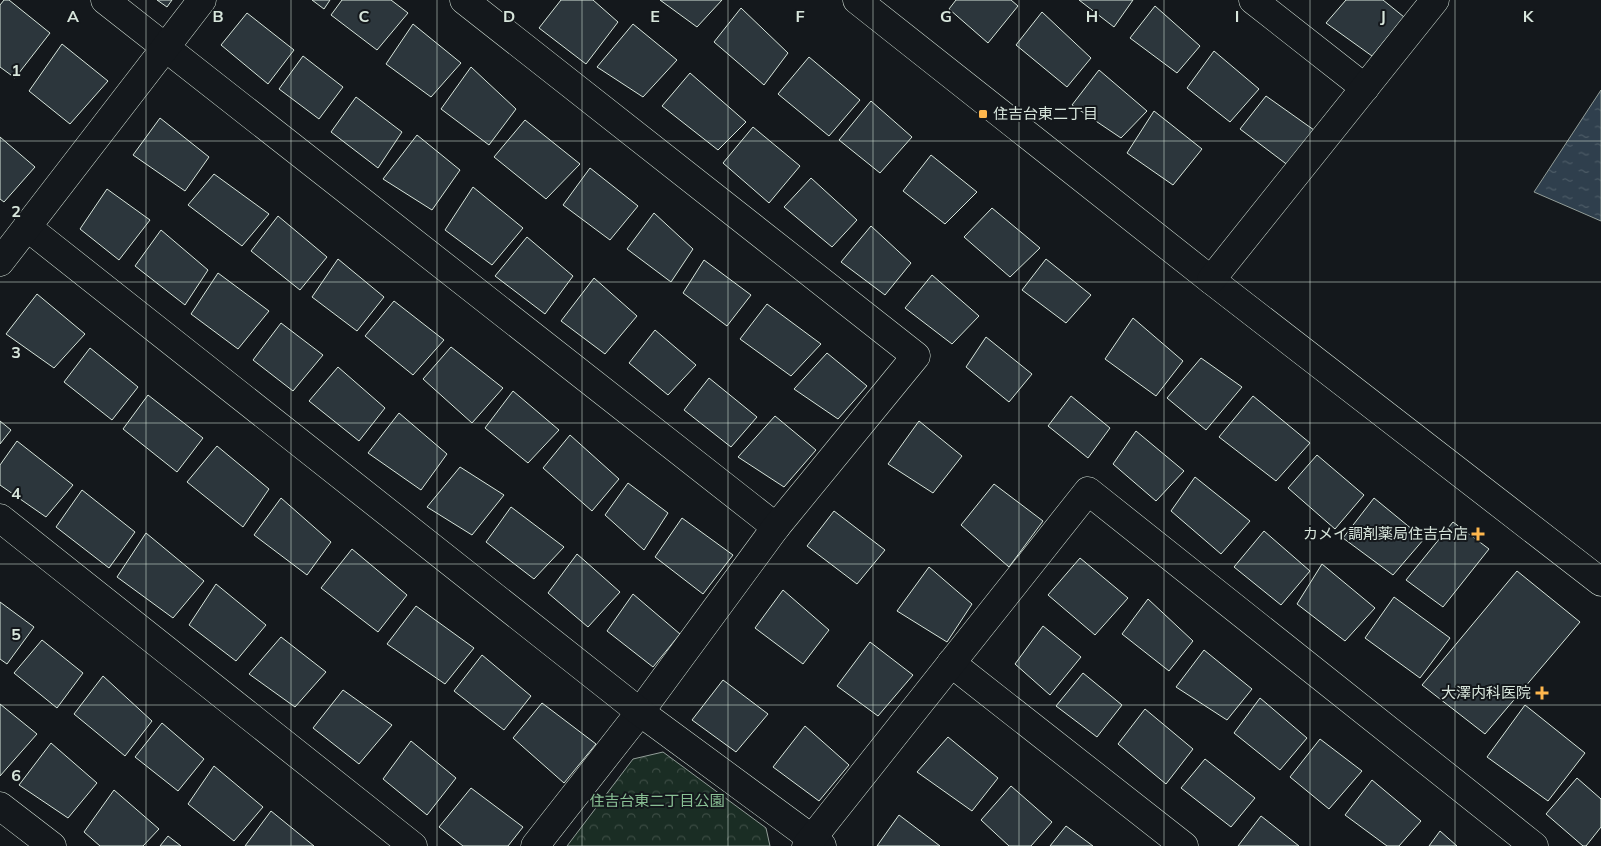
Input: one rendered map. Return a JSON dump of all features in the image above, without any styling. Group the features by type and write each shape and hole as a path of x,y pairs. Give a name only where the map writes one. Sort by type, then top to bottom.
{"street":[{"path":"105,0 776,527"},
{"path":"0,262 202,0"},
{"path":"464,0 916,356 776,527 640,712 535,846"},
{"path":"857,0 1211,280 1601,582"},
{"path":"1254,0 1365,88"},
{"path":"1211,280 1435,0"},
{"path":"27,227 640,712 813,844 951,664 1088,492 1534,846"},
{"path":"0,518 413,846"},
{"path":"951,664 1184,846"},
{"path":"0,806 52,846"}],"green space":[{"name":"住吉台東二丁目公園","path":"663,752 766,828 770,846 567,846 633,759"}],"water":[{"path":"1601,90 1601,221 1534,192"}],"building":[{"path":"4,0 9,0 50,33 15,78 0,67 0,5"},
{"path":"157,0 172,0 167,7"},
{"path":"312,0 330,0 324,9"},
{"path":"342,0 391,0 408,13 377,50 331,15"},
{"path":"561,0 593,0 618,22 586,64 539,28"},
{"path":"660,0 722,0 697,27"},
{"path":"956,0 1011,0 1018,6 988,43 949,9"},
{"path":"1079,0 1133,0 1114,27"},
{"path":"1346,0 1383,0 1404,17 1372,56 1326,23"},
{"path":"1155,6 1200,46 1177,73 1130,38"},
{"path":"741,8 788,53 764,85 714,42"},
{"path":"1042,12 1091,58 1067,87 1016,45"},
{"path":"247,13 294,50 268,84 221,45"},
{"path":"413,24 461,63 431,97 386,64"},
{"path":"633,24 677,60 643,97 597,67"},
{"path":"62,44 108,81 70,124 29,91"},
{"path":"1214,51 1259,89 1230,122 1187,88"},
{"path":"303,56 343,87 319,119 279,89"},
{"path":"809,57 860,100 829,136 778,94"},
{"path":"471,67 516,109 489,145 441,109"},
{"path":"1099,70 1147,111 1121,138 1072,105"},
{"path":"690,73 746,122 718,150 662,106"},
{"path":"1266,96 1314,130 1289,166 1240,129"},
{"path":"356,97 402,132 378,168 331,132"},
{"path":"871,101 912,137 880,173 839,140"},
{"path":"1154,111 1202,149 1173,185 1127,153"},
{"path":"160,118 209,157 185,191 133,155"},
{"path":"525,120 580,164 546,199 494,157"},
{"path":"753,127 800,166 769,203 723,163"},
{"path":"417,135 460,170 432,210 383,179"},
{"path":"0,137 35,167 4,202 0,199"},
{"path":"931,155 977,192 945,224 903,191"},
{"path":"590,168 638,206 610,240 563,205"},
{"path":"214,174 269,214 242,246 188,205"},
{"path":"811,178 857,220 832,247 784,207"},
{"path":"473,187 523,228 492,265 445,230"},
{"path":"107,189 150,220 119,260 80,229"},
{"path":"992,208 1040,248 1010,277 964,237"},
{"path":"654,213 693,249 671,282 627,249"},
{"path":"278,216 327,257 300,290 251,251"},
{"path":"871,226 911,263 885,295 841,262"},
{"path":"161,230 208,270 185,305 135,266"},
{"path":"527,237 573,276 545,314 495,276"},
{"path":"338,259 384,297 357,331 312,297"},
{"path":"1046,259 1091,295 1066,323 1022,290"},
{"path":"704,260 751,295 727,326 683,293"},
{"path":"218,273 269,311 238,349 191,314"},
{"path":"932,275 979,316 952,344 905,308"},
{"path":"594,278 637,316 605,354 561,321"},
{"path":"37,294 85,334 54,368 6,334"},
{"path":"394,301 444,340 413,375 365,336"},
{"path":"767,304 821,344 791,376 740,339"},
{"path":"1133,318 1183,361 1156,396 1105,359"},
{"path":"281,323 323,355 293,391 253,360"},
{"path":"655,330 696,365 668,395 629,363"},
{"path":"986,337 1032,374 1009,402 966,367"},
{"path":"451,347 503,388 472,423 423,379"},
{"path":"90,348 138,387 112,420 64,382"},
{"path":"827,353 867,386 838,419 794,389"},
{"path":"1201,358 1242,387 1206,430 1167,398"},
{"path":"338,367 385,408 359,441 309,401"},
{"path":"709,378 757,417 731,447 684,410"},
{"path":"513,391 559,430 528,463 485,428"},
{"path":"148,395 203,438 177,472 123,429"},
{"path":"1071,396 1110,428 1088,458 1048,426"},
{"path":"1253,396 1310,443 1276,481 1219,437"},
{"path":"399,413 447,454 421,490 368,453"},
{"path":"775,416 816,450 784,487 738,457"},
{"path":"0,421 11,430 0,444"},
{"path":"919,421 962,456 933,493 888,464"},
{"path":"1136,431 1184,471 1156,501 1113,464"},
{"path":"570,435 619,479 592,511 543,468"},
{"path":"17,441 73,485 46,517 0,485 0,465"},
{"path":"217,446 269,489 243,527 187,482"},
{"path":"1317,455 1364,495 1335,529 1288,488"},
{"path":"460,467 504,495 472,535 427,507"},
{"path":"1195,477 1250,521 1221,554 1171,511"},
{"path":"628,483 668,513 644,550 605,515"},
{"path":"994,484 1043,521 1009,567 961,525"},
{"path":"82,490 135,532 109,568 56,527"},
{"path":"281,498 331,542 307,575 254,535"},
{"path":"1374,498 1424,539 1393,575 1343,538"},
{"path":"511,507 564,547 534,579 486,542"},
{"path":"834,511 885,550 857,584 807,546"},
{"path":"682,518 733,555 703,594 655,557"},
{"path":"1453,522 1489,549 1443,607 1406,580"},
{"path":"1264,531 1310,571 1281,605 1234,567"},
{"path":"146,533 204,581 173,618 117,577"},
{"path":"352,549 407,595 378,632 321,588"},
{"path":"577,554 620,592 588,627 548,593"},
{"path":"1080,558 1128,598 1095,635 1048,595"},
{"path":"1322,564 1375,608 1345,641 1297,604"},
{"path":"929,567 972,604 947,642 897,611"},
{"path":"1517,571 1580,622 1485,734 1422,685"},
{"path":"216,584 266,625 236,661 189,625"},
{"path":"783,590 829,630 803,664 755,628"},
{"path":"633,594 680,634 653,667 607,631"},
{"path":"1394,597 1450,638 1420,678 1365,638"},
{"path":"1148,599 1193,641 1169,671 1122,634"},
{"path":"0,602 34,627 7,664 0,659"},
{"path":"416,606 474,648 445,684 387,644"},
{"path":"1043,626 1081,657 1050,695 1015,664"},
{"path":"281,637 326,672 295,707 249,674"},
{"path":"42,640 83,673 57,708 14,673"},
{"path":"870,642 913,675 878,716 837,686"},
{"path":"1204,650 1252,689 1227,720 1176,687"},
{"path":"482,655 531,696 504,730 454,691"},
{"path":"1083,673 1122,705 1097,737 1056,706"},
{"path":"103,676 152,721 125,756 74,714"},
{"path":"723,680 768,714 736,752 692,720"},
{"path":"343,690 392,725 359,764 313,728"},
{"path":"1260,698 1307,738 1280,770 1234,733"},
{"path":"542,703 596,744 564,783 513,738"},
{"path":"0,704 37,734 0,776"},
{"path":"1525,705 1585,753 1548,801 1487,757"},
{"path":"1145,709 1193,749 1166,784 1118,744"},
{"path":"162,723 204,759 178,791 135,757"},
{"path":"805,726 849,765 819,801 773,767"},
{"path":"948,737 998,778 972,811 917,772"},
{"path":"1320,739 1362,771 1329,809 1290,777"},
{"path":"411,741 456,778 427,815 383,779"},
{"path":"51,743 97,783 68,818 19,785"},
{"path":"1205,759 1255,798 1231,827 1181,788"},
{"path":"214,766 263,807 234,841 188,804"},
{"path":"1577,778 1601,799 1601,827 1586,846 1583,846 1546,814"},
{"path":"1372,780 1421,821 1399,846 1387,846 1345,815"},
{"path":"1011,786 1052,822 1031,846 1009,846 981,820"},
{"path":"471,788 523,827 508,846 463,846 439,827"},
{"path":"114,790 159,829 143,846 100,846 84,832"},
{"path":"271,811 314,846 245,846"},
{"path":"899,815 940,846 877,846"},
{"path":"1261,816 1299,846 1238,846"},
{"path":"1066,826 1093,846 1050,846"},
{"path":"1440,831 1457,846 1429,846"},
{"path":"168,836 181,846 160,846"}],"place":[{"name":"住吉台東二丁目","path":"983,114"},
{"name":"カメイ調剤薬局住吉台店","path":"1478,534"},
{"name":"大澤内科医院","path":"1542,693"}]}
